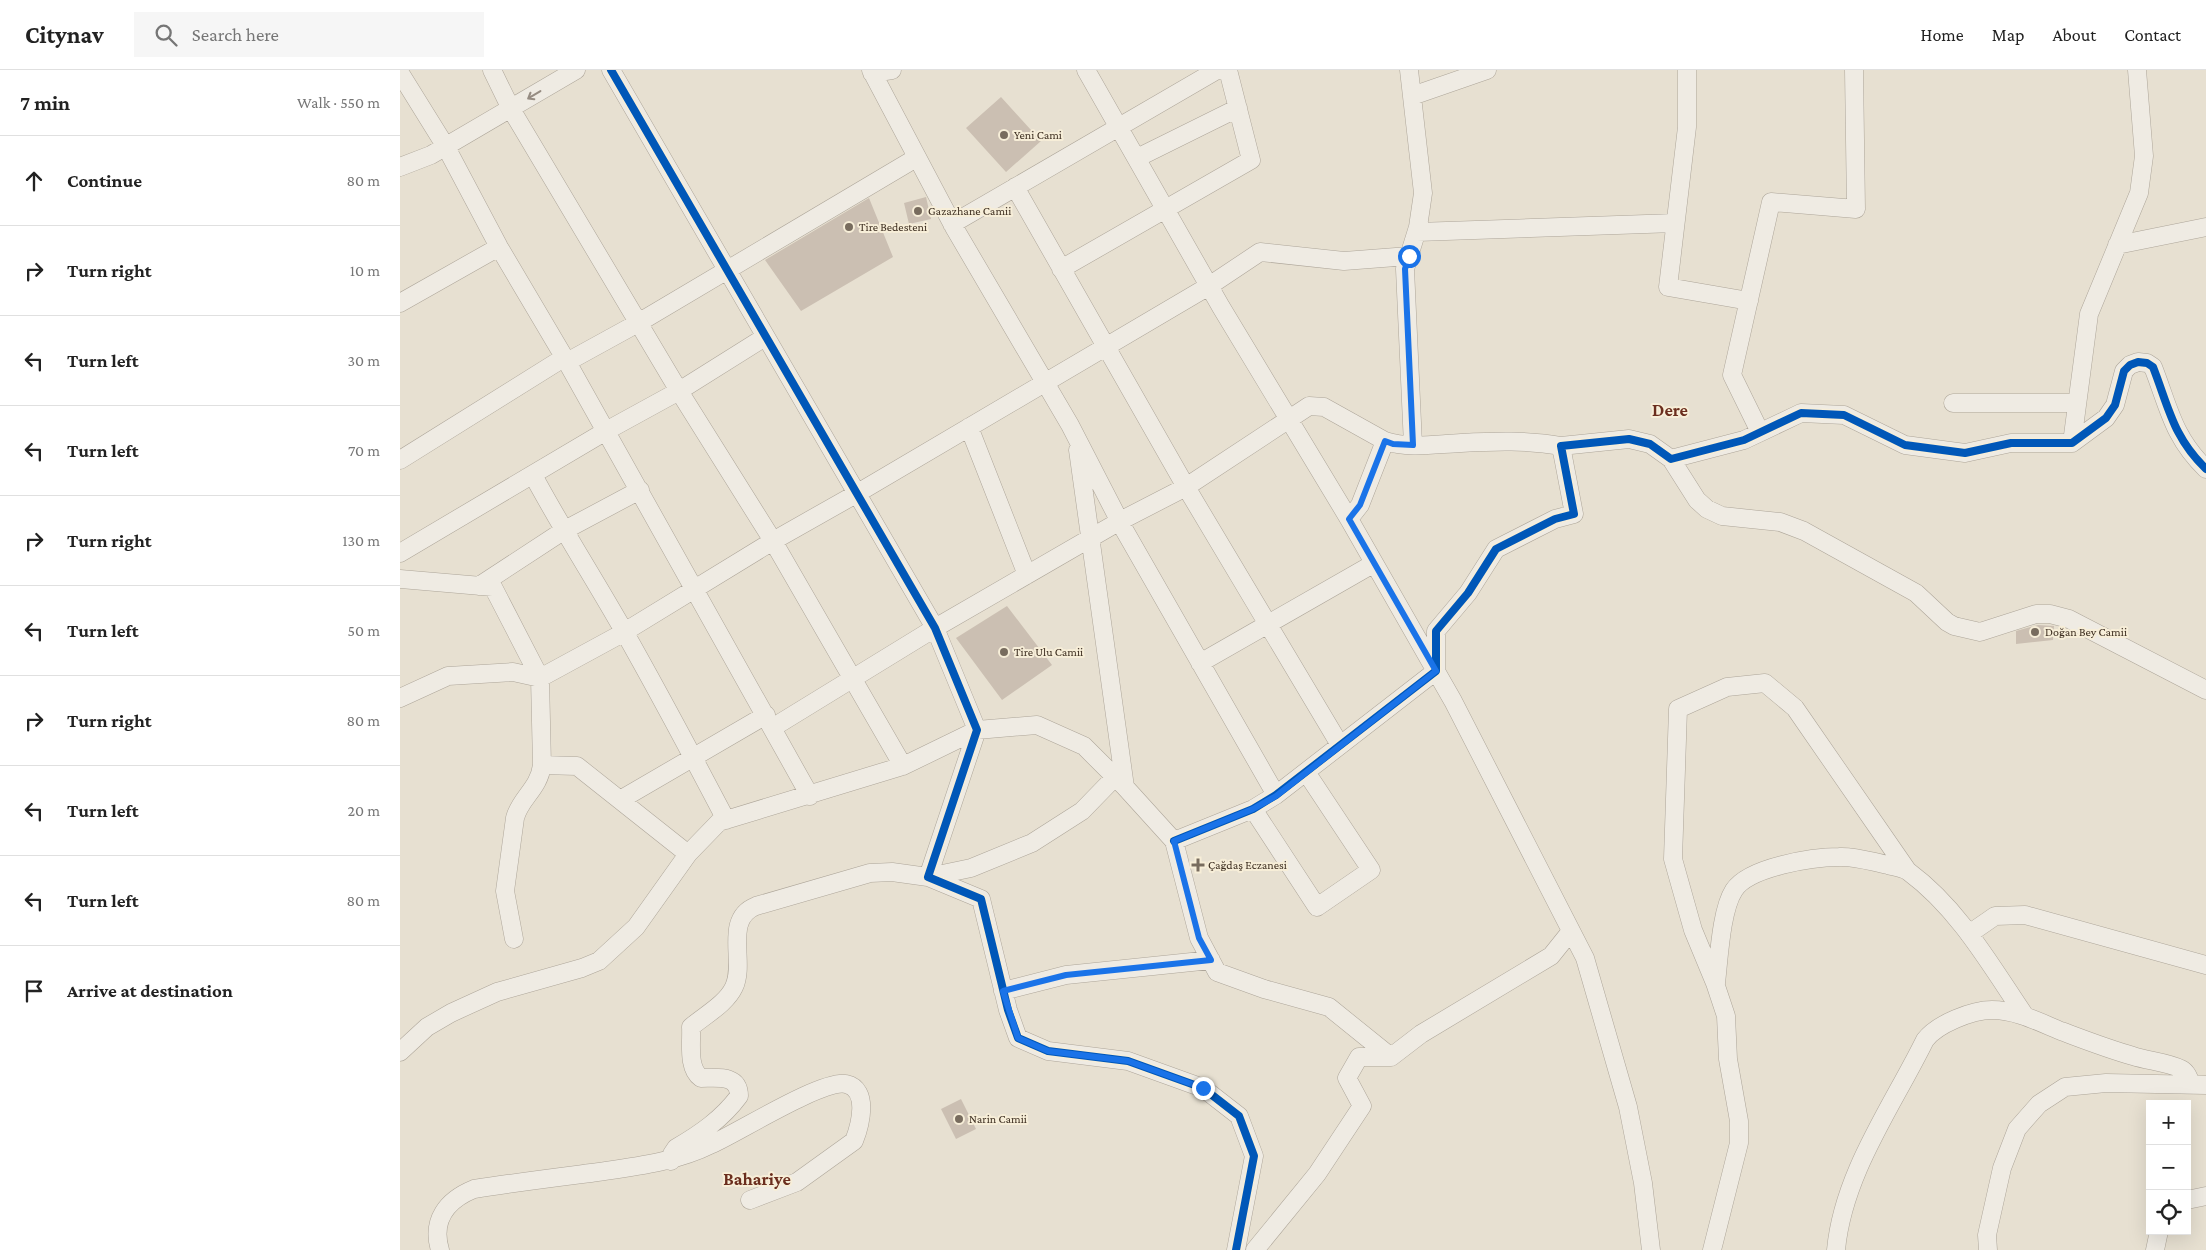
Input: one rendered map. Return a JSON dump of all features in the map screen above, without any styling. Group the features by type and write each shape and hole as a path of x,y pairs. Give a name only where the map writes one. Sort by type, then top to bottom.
{"street":[{"path":"492,70 511,110 679,391 773,541 903,766"},
{"path":"400,167 446,147 576,70"},
{"path":"611,70 934,628 977,730 928,877"},
{"path":"892,70 872,71 952,224 1077,437 1120,521 1276,796"},
{"path":"1086,70 1210,286 1349,519 1453,701 1585,958 1628,1107 1643,1183 1651,1250"},
{"path":"952,224 1217,70"},
{"path":"1061,269 1251,160 1228,70"},
{"path":"1409,70 1423,193 1417,232 1405,269 1413,445"},
{"path":"1412,96 1487,70"},
{"path":"1687,70 1687,128 1668,287 1750,301"},
{"path":"1760,432 1732,375 1771,202 1856,208 1854,70"},
{"path":"2072,443 2089,314 2139,193 2144,156 2137,70"},
{"path":"400,73 446,147 498,247 566,359 810,796"},
{"path":"1137,158 1238,108"},
{"path":"400,460 566,359 638,323 726,269 916,158"},
{"path":"1015,187 1186,487 1266,624 1340,745"},
{"path":"1417,232 1675,223"},
{"path":"2117,245 2206,227"},
{"path":"400,303 498,247"},
{"path":"400,698 448,676 514,672 540,678 696,590 773,541 1210,286 1260,252 1344,261 1409,256"},
{"path":"400,554 606,431 679,391 765,337"},
{"path":"1671,459 1744,440 1801,413 1844,415 1906,445 1965,453 2011,443 2072,443 2106,418 2115,405 2124,371 2130,365 2138,362 2147,363 2153,367 2170,418 2180,438 2193,456 2206,469"},
{"path":"1953,403 2076,403"},
{"path":"620,800 694,757 769,722 852,679 934,628 1090,538 1186,487 1309,406 1324,407 1393,444 1522,441 1561,446 1629,439 1650,444 1671,459 1697,500 1707,509 1722,516 1780,522 1804,531 1916,593 1947,622 1954,626 1980,632 2028,616 2050,614 2069,619 2206,690"},
{"path":"969,427 1027,575"},
{"path":"1077,437 1120,782"},
{"path":"1349,519 1360,505 1385,441"},
{"path":"1436,671 1436,631 1468,593 1496,550 1555,519 1574,514 1561,446"},
{"path":"533,475 563,531 624,632 694,757 726,820"},
{"path":"479,586 563,531 640,490"},
{"path":"1200,663 1373,564"},
{"path":"400,578 494,587 540,678 542,766 536,786 518,809 514,818 505,891 514,939"},
{"path":"1174,841 1253,809 1276,796 1436,671"},
{"path":"1712,1250 1739,1143 1739,1121 1728,1060 1726,1016 1716,983 1693,930 1673,859 1678,709 1727,687 1765,683 1795,708 1907,870 1949,908 2025,1016"},
{"path":"400,1052 427,1027 451,1013 497,992 582,968 599,961 636,927 688,854 719,822 810,796 903,766 977,730 1037,725 1084,746 1174,841 1199,938 1217,972 1264,989 1329,1007 1391,1057"},
{"path":"542,766 577,766 688,854"},
{"path":"1253,809 1317,907 1371,870 1306,772"},
{"path":"928,877 971,868 1032,844 1082,811 1120,782"},
{"path":"1716,983 1727,909 1734,890 1743,879 1761,870 1814,859 1840,856 1907,870"},
{"path":"671,1161 672,1154 676,1148 717,1121 728,1111 739,1096 738,1087 731,1080 701,1078 695,1073 692,1065 691,1027 722,1002 734,987 738,968 738,928 743,915 756,906 870,873 892,872 928,877 981,899 1003,991 1018,1038 1048,1051 1128,1061 1203,1088 1239,1116 1254,1156 1236,1250"},
{"path":"1969,934 1996,916 2010,914 2025,915 2206,965"},
{"path":"1255,1250 1317,1174 1362,1106 1348,1078 1359,1057 1391,1057 1421,1034 1551,956 1571,931"},
{"path":"1003,991 1066,975 1211,960"},
{"path":"1836,1250 1842,1217 1864,1157 1925,1040 1939,1026 1978,1012 1992,1010 2025,1016 2109,1048 2180,1069 2199,1085"},
{"path":"440,1250 437,1230 444,1209 452,1200 474,1189 671,1161 734,1134 815,1089 841,1083 849,1084 855,1088 859,1096 861,1109 860,1125 854,1140 796,1182 750,1200"},
{"path":"1988,1250 1987,1235 2002,1168 2017,1129 2039,1104 2066,1088 2106,1083 2199,1085"},
{"path":"2191,1199 2206,1196"},
{"path":"2155,1250 2158,1235"}],"building":[{"name":"Yeni Cami","path":"1001,97 1041,141 1006,172 966,128"},
{"name":"Gazazhane Camii","path":"926,197 931,219 909,224 904,203"},
{"name":"Tire Bedesteni","path":"869,198 893,257 801,311 765,260"},
{"name":"Tire Ulu Camii","path":"1007,606 1052,665 1002,700 956,638"},
{"name":"Doğan Bey Camii","path":"2038,625 2054,626 2053,640 2016,644 2016,631"},
{"name":"Narin Camii","path":"961,1099 976,1129 956,1139 941,1109"}],"cycle path":[{"path":"611,70 935,628 977,730 928,877 981,899 1008,1010 1018,1038 1048,1051 1128,1061 1203,1088 1239,1116 1254,1156 1236,1250"},
{"path":"1174,841 1253,809 1276,795 1436,671 1436,631 1468,593 1496,549 1555,519 1574,514 1561,446 1629,439 1650,444 1671,459 1744,440 1801,413 1844,415 1905,445 1965,453 2011,443 2072,443 2106,418 2115,405 2124,371 2130,365 2138,362 2147,363 2153,367 2179,433 2186,445 2206,469"}],"place":[{"name":"Yeni Cami","path":"1004,135"},
{"name":"Gazazhane Camii","path":"918,211"},
{"name":"Tire Bedesteni","path":"849,227"},
{"name":"Doğan Bey Camii","path":"2035,632"},
{"name":"Tire Ulu Camii","path":"1004,652"},
{"name":"Çağdaş Eczanesi","path":"1198,865"},
{"name":"Narin Camii","path":"959,1119"}],"district":[{"name":"Dere","path":"1670,410"},
{"name":"Bahariye","path":"757,1179"}],"route":[{"path":"1203,1088 1128,1061 1048,1051 1018,1038 1003,991 1066,975 1211,960 1199,938 1174,841 1253,809 1276,796 1436,671 1373,564 1349,519 1360,505 1385,441 1393,444 1413,445 1405,269 1409,256"}]}
